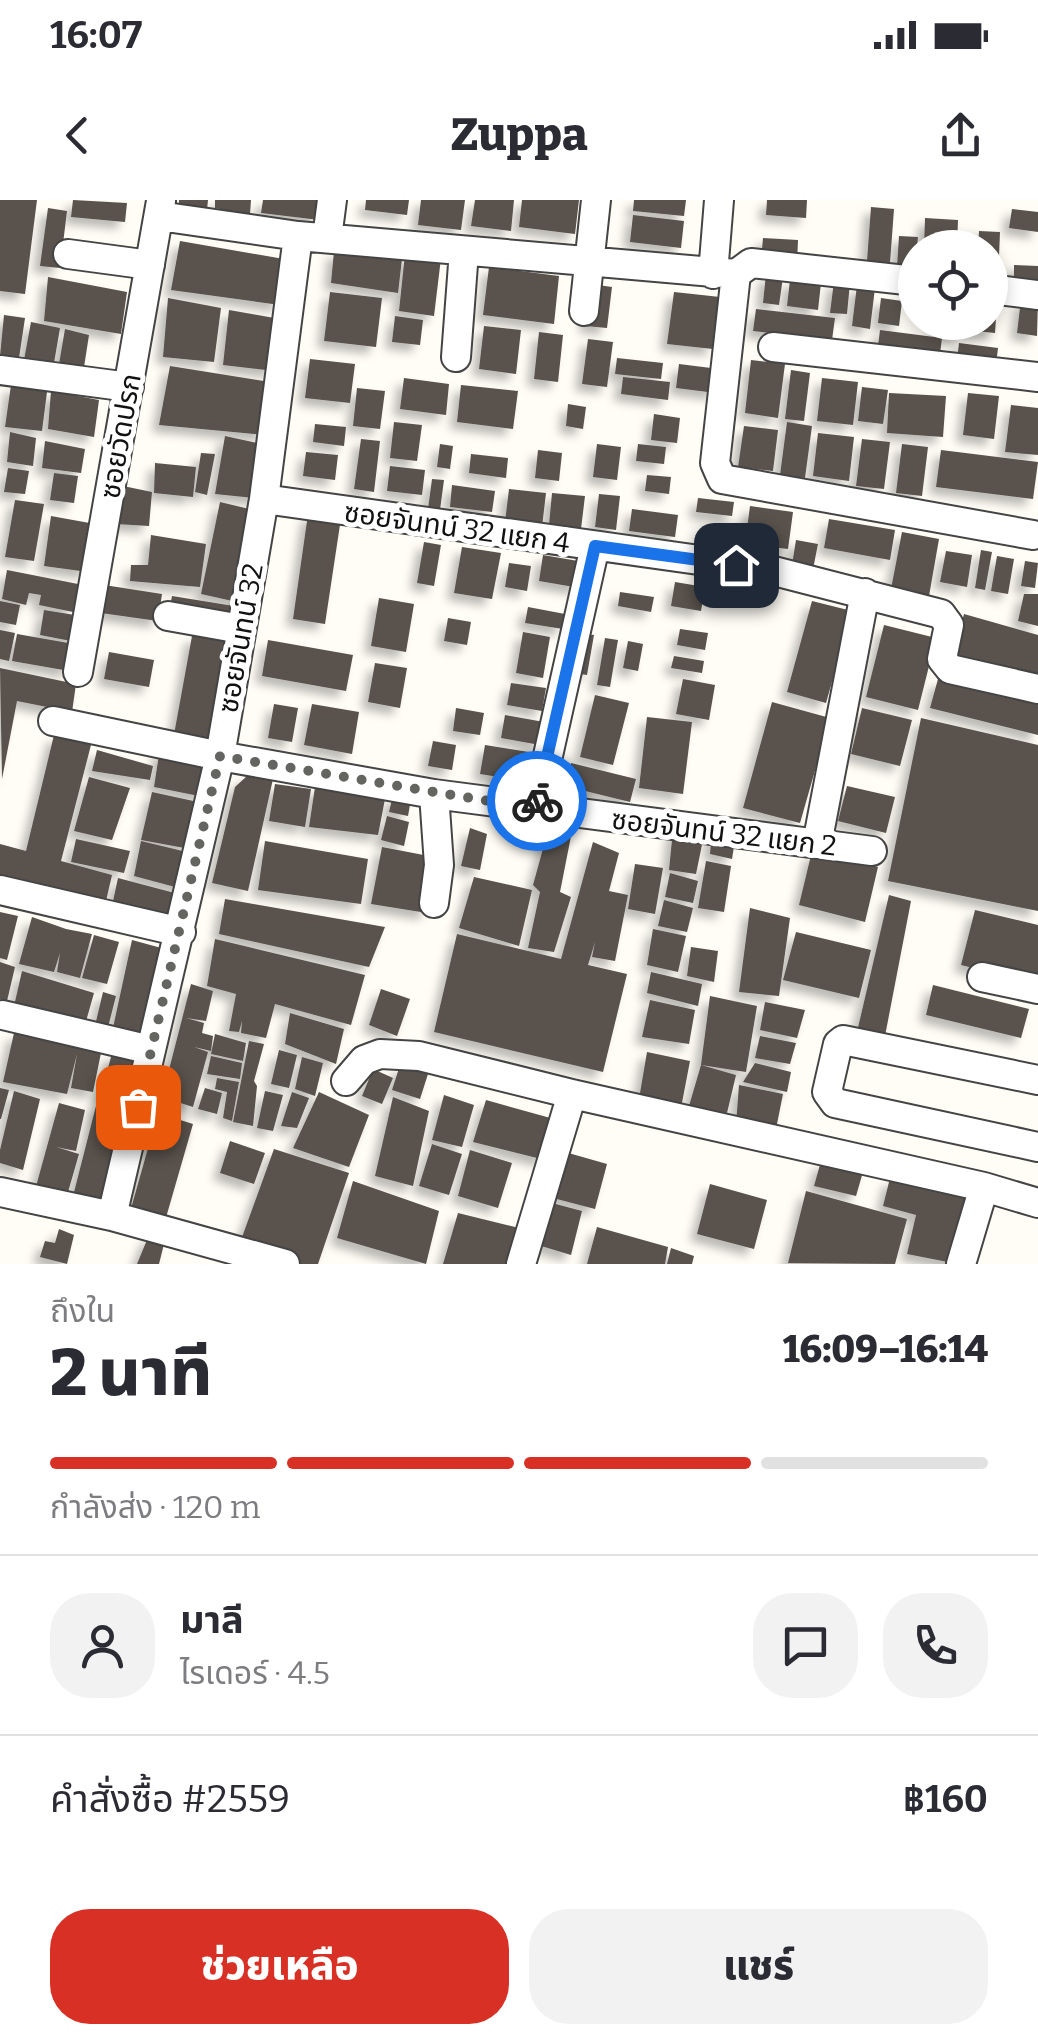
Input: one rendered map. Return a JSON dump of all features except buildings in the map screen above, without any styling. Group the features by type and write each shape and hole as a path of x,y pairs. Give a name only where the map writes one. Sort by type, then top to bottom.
{"street":[{"path":"327,238 332,200"},
{"path":"584,312 596,200"},
{"path":"719,200 724,274 715,463 722,479 1033,535"},
{"path":"160,208 298,236 724,274 751,263 898,279"},
{"name":"ซอยวัดปรก","path":"78,672 160,208"},
{"name":"ซอยจันทน์ 32","path":"112,1216 220,756 264,500 298,236"},
{"path":"456,358 464,250"},
{"path":"68,254 150,265"},
{"path":"1008,291 1038,295"},
{"path":"773,348 1038,377"},
{"path":"0,370 129,387"},
{"name":"ซอยจันทน์ 32 แยก 4","path":"264,500 770,570 865,592 946,618 949,626 942,659 950,669 1038,689"},
{"path":"536,809 595,546"},
{"path":"816,844 865,592"},
{"path":"168,616 241,628"},
{"name":"ซอยจันทน์ 32 แยก 2","path":"53,721 434,794 872,851"},
{"path":"434,794 439,865 434,904"},
{"path":"0,890 181,932"},
{"path":"982,977 1038,989"},
{"path":"3,1015 151,1050"},
{"path":"1038,1080 843,1040 838,1044 827,1092 834,1103 1038,1146"},
{"path":"346,1081 364,1060 396,1053 984,1187 1038,1203"},
{"path":"522,1264 572,1094"},
{"path":"962,1264 984,1187"},
{"path":"0,1192 112,1216 225,1256 286,1264"}],"way so far":[{"path":"138,1107 220,756 536,809 537,801"}],"route":[{"path":"537,801 595,546 736,565"}]}
